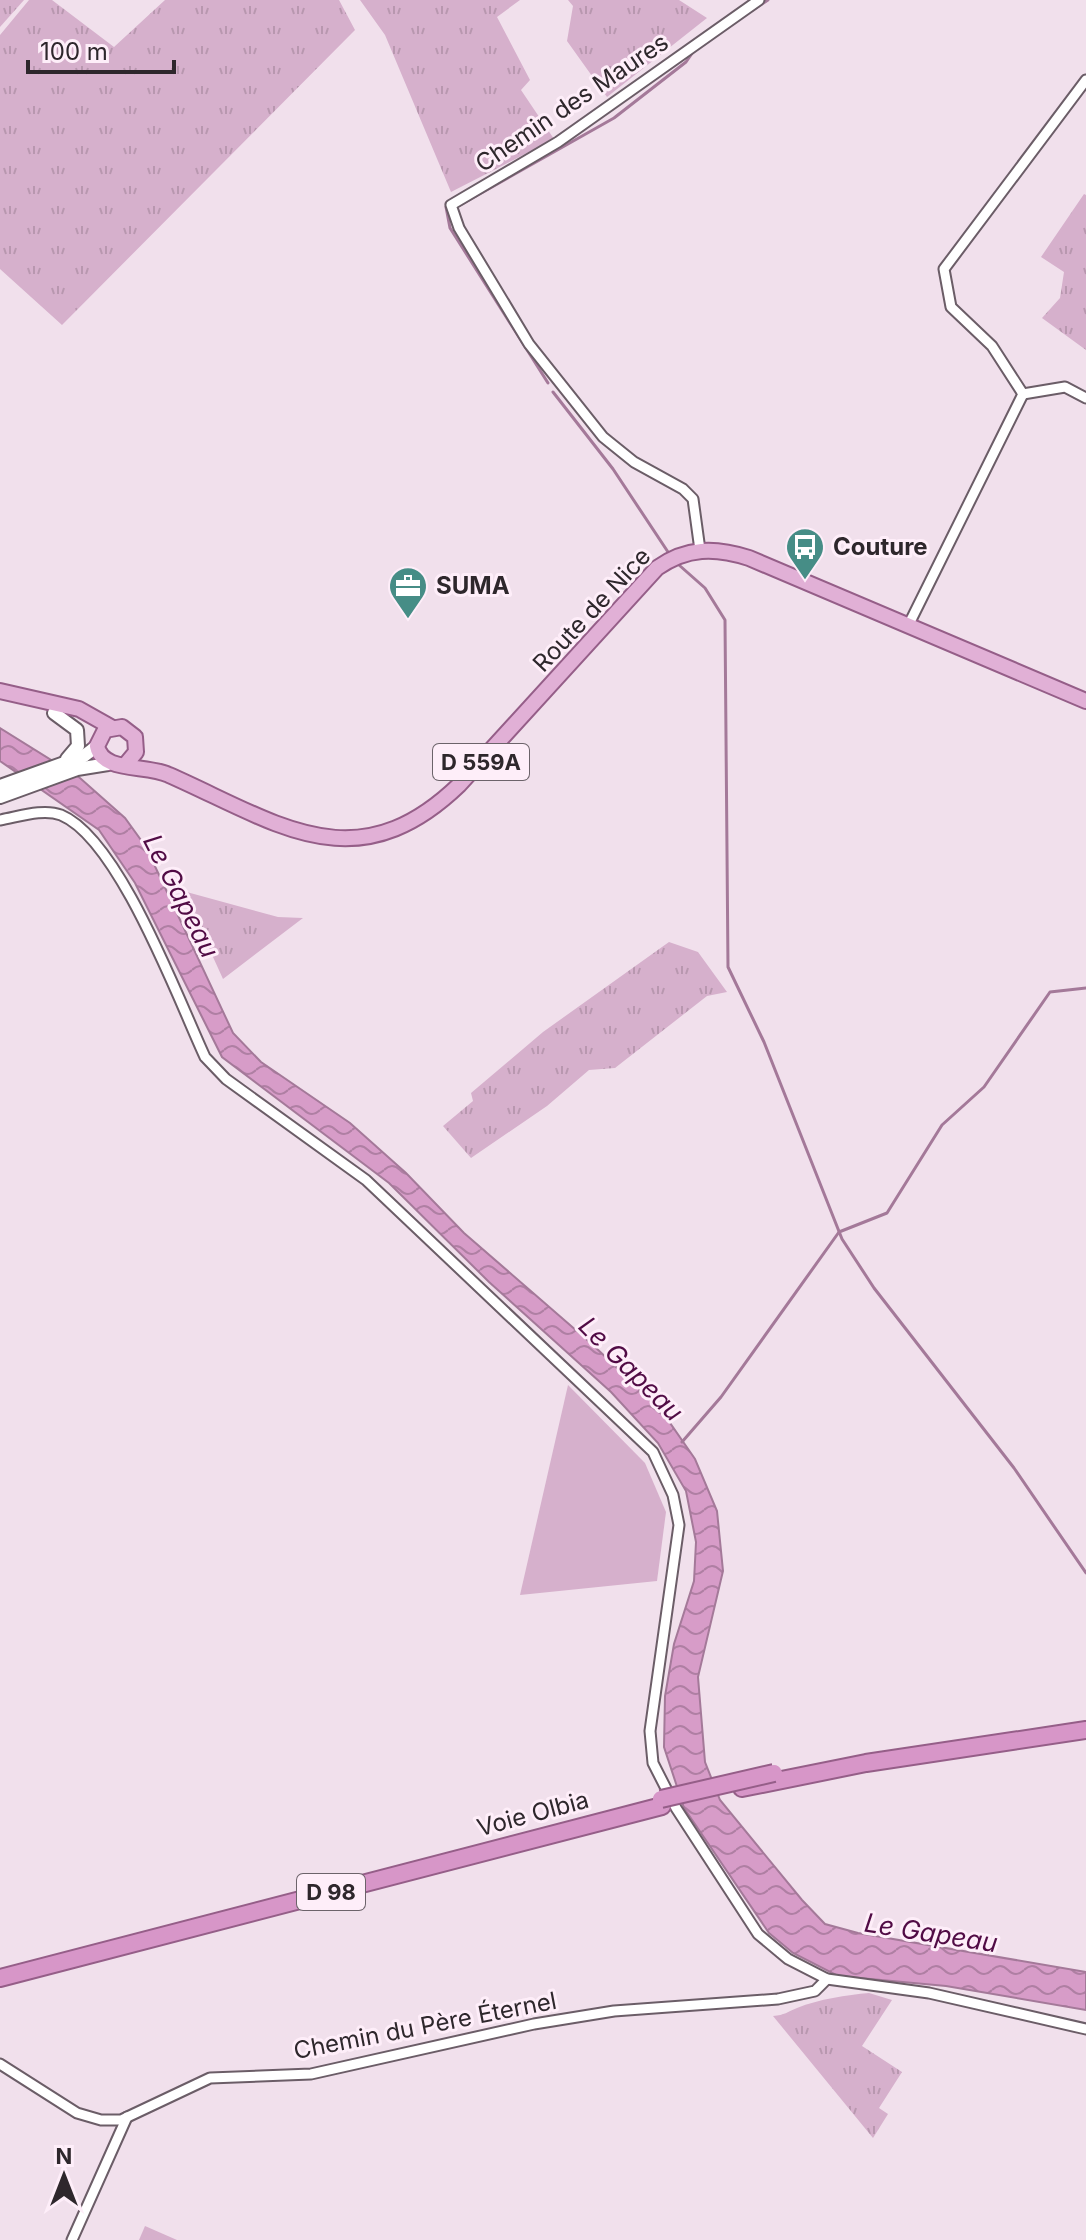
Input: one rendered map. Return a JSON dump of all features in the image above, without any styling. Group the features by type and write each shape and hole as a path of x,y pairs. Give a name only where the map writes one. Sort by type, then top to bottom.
{"highway":[{"name":"Voie Olbia","path":"0,1970 662,1802 945,1742 1086,1722"},
{"name":"Voie Olbia","path":"776,1777 1086,1730"},
{"name":"Voie Olbia","path":"0,1978 662,1802"}],"main road":[{"path":"700,550 749,558 1086,701"},
{"name":"Route de Nice","path":"167,773 256,817 313,837 350,838 389,831 426,813 466,778 657,568 672,558 700,550"},
{"path":"0,691 79,709 111,727 127,729 135,737 137,746 134,757 126,764 77,769 7,786"},
{"path":"0,699 86,721 108,764"},
{"path":"54,713 74,725 79,737 74,754 65,761"},
{"path":"0,797 7,786 84,756 111,727"},
{"name":"D 559A","path":"137,746 167,773"},
{"name":"D 559A","path":"126,764 167,773"}],"street":[{"name":"Chemin des Maures","path":"700,550 693,499 683,489 634,462 603,437 529,344 459,228 451,205 558,142 759,0"},
{"path":"1023,394 992,346 951,307 944,269 1086,80"},
{"path":"1023,394 1065,387 1086,398"},
{"path":"908,626 1023,394"},
{"path":"0,820 45,812 60,814 81,828 128,891 205,1057 226,1079 366,1180 653,1452 673,1495 679,1525 650,1731 653,1763 676,1808 758,1934 788,1959 827,1979 929,1993 1086,2029"},
{"name":"Chemin du Père Éternel","path":"0,2064 77,2113 101,2120 127,2117 210,2078 311,2074 534,2024 614,2011 778,1999 815,1991 827,1979"},
{"path":"72,2240 127,2117"}],"green space":[{"path":"0,0 24,0 0,27"},
{"path":"29,0 52,0 114,47 165,0 339,0 355,30 62,325 0,269 0,35"},
{"path":"360,0 520,0 497,17 530,80 521,90 554,139 451,192 385,35"},
{"path":"568,0 679,0 707,18 607,97 567,41 573,6"},
{"path":"1084,194 1086,350 1042,318 1060,298 1064,272 1041,257"},
{"path":"183,891 278,917 303,918 223,979"},
{"path":"669,942 698,952 727,992 707,996 615,1068 589,1070 547,1106 471,1158 443,1126 473,1101 471,1093 543,1032"},
{"path":"568,1385 645,1463 666,1512 657,1581 520,1595"},
{"path":"869,1993 892,2000 862,2046 902,2072 879,2108 888,2114 873,2138 773,2016 824,2000"},
{"path":"145,2226 177,2240 139,2240"}],"water":[{"path":"0,728 80,778 125,818 146,847 233,1033 261,1062 350,1123 406,1173 464,1233 593,1345 661,1410 695,1459 717,1511 723,1571 698,1677 705,1762 720,1800 802,1900 825,1924 858,1933 1086,1972 1086,2010 946,1986 838,1976 793,1953 769,1933 684,1808 664,1747 665,1696 674,1644 694,1581 696,1542 686,1491 658,1443 611,1392 489,1282 389,1183 222,1057 135,883 99,830 0,761"}],"waterway":[{"path":"751,11 768,0"},
{"path":"460,205 614,118 686,62 693,52"},
{"path":"446,207 450,228 548,383"},
{"path":"553,392 613,469 668,552"},
{"path":"679,565 705,588 725,620 728,967 764,1042 842,1239 874,1288 1014,1468 1086,1573"},
{"path":"682,1442 721,1397 839,1232 887,1213 942,1125 984,1087 1050,992 1086,988"}],"place":[{"name":"Couture","path":"805,581"},
{"name":"SUMA","path":"408,620"}],"water label":[{"name":"Le Gapeau","path":"181,896"},
{"name":"Le Gapeau","path":"631,1369"},
{"name":"Le Gapeau","path":"931,1933"}]}
